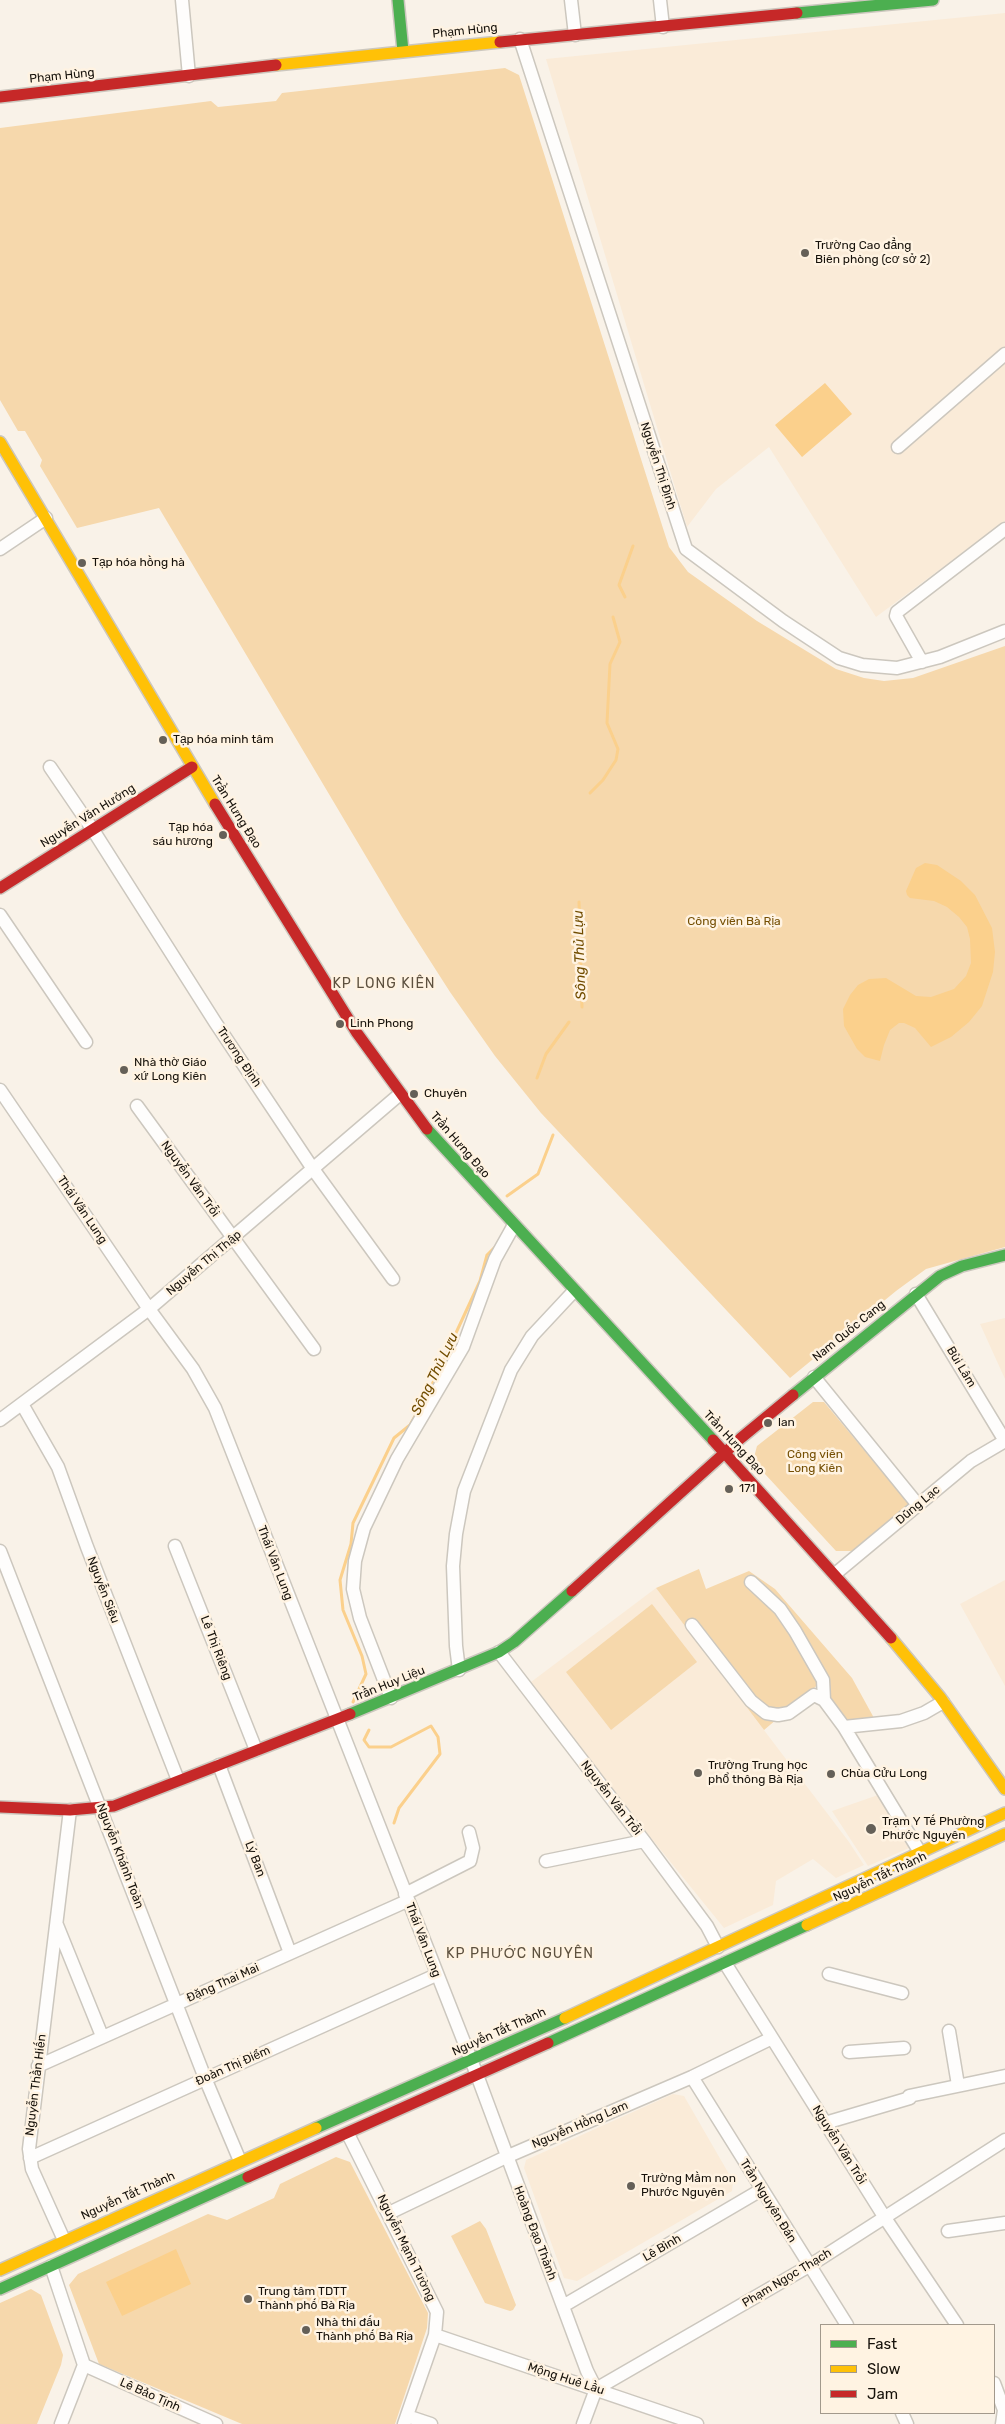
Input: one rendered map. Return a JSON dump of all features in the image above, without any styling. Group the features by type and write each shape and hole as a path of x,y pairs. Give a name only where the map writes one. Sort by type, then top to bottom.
{"street":[{"path":"182,0 189,76"},
{"path":"398,0 403,51"},
{"path":"571,0 575,35"},
{"path":"660,0 662,27"},
{"name":"Phạm Hùng","path":"0,97 403,51 933,0"},
{"name":"Nguyễn Thị Định","path":"520,39 686,549 783,621 839,658 862,665 897,668 940,657 1005,631"},
{"path":"898,447 1005,354"},
{"name":"Trần Hưng Đạo","path":"1,445 192,767 357,1033 400,1094 432,1136 835,1574 943,1702 1005,1789"},
{"path":"0,549 46,518"},
{"path":"922,662 896,616 897,612 1005,529"},
{"name":"Nguyễn Văn Hưởng","path":"0,888 192,767"},
{"name":"Trương Định","path":"50,768 93,830 215,1022 313,1169 392,1279"},
{"path":"0,915 86,1042"},
{"name":"Thái Văn Lung","path":"0,1090 193,1369 215,1408 469,2060 477,2075"},
{"name":"Nguyễn Thị Thập","path":"0,1420 150,1309 400,1094"},
{"name":"Nguyễn Văn Trỗi","path":"137,1106 314,1349"},
{"path":"391,1698 360,1618 353,1589 355,1561 364,1528 397,1459 463,1347 495,1259 514,1225"},
{"name":"Nam Quốc Cang","path":"724,1453 814,1377 940,1276 962,1266 1005,1255"},
{"path":"459,1670 456,1646 453,1566 456,1534 464,1491 511,1370 532,1336 574,1291"},
{"name":"Bùi Lâm","path":"916,1294 1005,1441"},
{"path":"814,1377 918,1505"},
{"name":"Nguyễn Siêu","path":"22,1404 42,1435 58,1467 87,1547 178,1780"},
{"name":"Dũng Lạc","path":"835,1574 972,1461 1005,1441"},
{"name":"Trần Huy Liệu","path":"0,1807 70,1810 102,1808 336,1720 499,1652 514,1642 604,1564 724,1453"},
{"name":"Lê Thị Riêng","path":"176,1546 256,1750"},
{"name":"Nguyễn Khánh Toàn","path":"0,1551 102,1808 205,2078 240,2161"},
{"path":"752,1582 780,1609 795,1631 823,1680 824,1700"},
{"path":"692,1625 751,1701 766,1713 778,1715 789,1713 814,1695 824,1700 844,1727 921,1854"},
{"name":"Nguyễn Văn Trỗi","path":"499,1652 644,1841 707,1926 718,1947"},
{"path":"844,1727 901,1721 924,1713 943,1702"},
{"name":"Lý Ban","path":"218,1765 290,1952"},
{"name":"Nguyễn Thần Hiến","path":"64,2240 32,2169 30,2136 70,1810"},
{"name":"Nguyễn Tất Thành","path":"0,2270 718,1947 921,1854 1005,1813"},
{"name":"Đặng Thai Mai","path":"38,2066 406,1898 470,1861 473,1848 469,1832"},
{"name":"Nguyễn Tất Thành","path":"0,2289 348,2134 1005,1834"},
{"path":"546,1861 644,1841"},
{"name":"Nguyễn Thần Hiến","path":"56,1924 102,2036"},
{"name":"Nguyễn Văn Trỗi","path":"725,1963 885,2218 956,2324"},
{"path":"829,1974 902,1993"},
{"name":"Đoàn Thị Điểm","path":"30,2158 436,1975"},
{"path":"949,2031 958,2085"},
{"name":"Nguyễn Hồng Lam","path":"389,2213 506,2157 692,2077 772,2038"},
{"path":"849,2052 904,2048"},
{"name":"Hoàng Đạo Thành","path":"477,2075 587,2371 596,2389"},
{"path":"825,2122 909,2097 1005,2076"},
{"name":"Trần Nguyên Đán","path":"692,2077 846,2324"},
{"name":"Nguyễn Mạnh Tường","path":"348,2134 389,2213 436,2312 435,2335 405,2420"},
{"name":"Phạm Ngọc Thạch","path":"596,2389 809,2266 1005,2140"},
{"name":"Lê Bình","path":"563,2306 761,2190"},
{"path":"948,2231 1005,2223"},
{"path":"51,2266 84,2366 60,2424"},
{"name":"Mộng Huê Lầu","path":"435,2335 697,2424"},
{"name":"Lê Bảo Tịnh","path":"84,2366 216,2424"},
{"path":"995,2386 1004,2409 1002,2424"},
{"path":"583,2424 596,2389"},
{"path":"405,2420 431,2424"}],"shaded area":[{"name":"Trường Cao đẳng Biên phòng (cơ sở 2)","path":"1005,13 1005,521 876,617 769,447 716,489 687,527 546,59"},
{"path":"825,383 852,414 802,457 775,425"},
{"path":"925,863 937,865 961,881 975,895 992,928 995,952 993,972 982,1006 969,1022 951,1037 931,1047 915,1028 899,1023 890,1030 880,1061 865,1057 857,1049 844,1026 843,1009 858,985 869,979 886,978 916,996 931,997 954,989 966,976 971,963 970,939 967,927 959,917 947,907 934,901 910,898 907,895 906,891 916,868"},
{"path":"1005,1318 1005,1379 980,1324"},
{"path":"1005,1580 1005,1686 960,1604"},
{"name":"Trường Trung học phổ thông Bà Rịa","path":"656,1588 849,1842 864,1865 836,1878 813,1859 776,1881 773,1905 724,1928 527,1685"},
{"name":"Trạm Y Tế Phường Phước Nguyên","path":"878,1795 909,1848 868,1866 832,1811"},
{"name":"Trường Mầm non Phước Nguyên","path":"673,2094 684,2096 733,2181 732,2191 577,2281 564,2278 524,2168 526,2160"},
{"path":"176,2249 191,2284 122,2316 106,2282"}],"green space":[{"name":"Công viên Bà Rịa","path":"505,68 519,75 669,547 688,572 757,621 836,669 864,678 884,681 913,678 1005,646 1005,1247 926,1269 896,1291 790,1378 541,1113 495,1056 450,992 402,917 159,508 77,528 40,466 42,460 25,431 18,431 0,400 0,128 211,101 218,107 276,101 282,93"},
{"name":"Công viên Long Kiên","path":"813,1402 824,1402 909,1504 853,1551 836,1551 753,1461 757,1446"},
{"path":"699,1569 706,1589 749,1571 775,1589 852,1678 874,1718 845,1722 820,1683 764,1730 656,1588"},
{"path":"652,1604 697,1662 611,1730 566,1672"},
{"name":"Trung tâm TDTT Thành phố Bà Rịa","path":"336,2157 350,2162 428,2313 427,2328 395,2424 242,2424 99,2364 69,2285 78,2274 208,2214 227,2220 274,2198 280,2184"},
{"path":"480,2221 486,2229 516,2305 513,2310 510,2311 485,2303 451,2236"},
{"path":"31,2289 41,2295 63,2355 61,2365 37,2424 0,2424 0,2303"}],"waterway":[{"name":"Sông Thủ Lựu","path":"625,597 619,585 633,546"},
{"name":"Sông Thủ Lựu","path":"590,793 603,780 616,760 618,749 607,723 610,664 620,642 613,617"},
{"name":"Sông Thủ Lựu","path":"579,902 582,1007"},
{"name":"Sông Thủ Lựu","path":"537,1078 546,1054 569,1022"},
{"name":"Sông Thủ Lựu","path":"507,1196 538,1174 553,1135"},
{"name":"Sông Thủ Lựu","path":"353,1702 366,1674 362,1656 343,1610 340,1580 351,1544 353,1523 394,1438 410,1425 430,1389 480,1281 487,1255 497,1245"},
{"name":"Sông Thủ Lựu","path":"369,1730 364,1740 369,1747 391,1747 431,1726 438,1737 440,1754 399,1808 394,1823"}],"traffic: fast":[{"path":"398,0 403,51"},
{"path":"797,13 933,0"},
{"path":"427,1129 713,1440"},
{"path":"793,1395 940,1276 962,1266 1005,1255"},
{"path":"350,1714 499,1652 514,1642 572,1591"},
{"path":"548,2043 807,1925"},
{"path":"316,2128 565,2018"},
{"path":"0,2289 248,2177"}],"traffic: slow":[{"path":"276,65 500,42"},
{"path":"0,442 215,804"},
{"path":"891,1638 940,1697 1005,1789"},
{"path":"565,2018 1005,1813"},
{"path":"807,1925 1005,1834"},
{"path":"0,2270 316,2128"}],"traffic: jam":[{"path":"500,42 797,13"},
{"path":"0,97 276,65"},
{"path":"0,888 192,767"},
{"path":"215,804 357,1033 427,1129"},
{"path":"572,1591 741,1438 793,1395"},
{"path":"713,1440 891,1638"},
{"path":"0,1807 70,1810 114,1806 350,1714"},
{"path":"248,2177 548,2043"}],"place":[{"name":"Trường Cao đẳng Biên phòng (cơ sở 2)","path":"805,253"},
{"name":"Tạp hóa hồng hà","path":"82,563"},
{"name":"Tạp hóa minh tâm","path":"163,740"},
{"name":"Tạp hóa sáu hương","path":"223,835"},
{"name":"Linh Phong","path":"340,1024"},
{"name":"Nhà thờ Giáo xứ Long Kiên","path":"124,1070"},
{"name":"Chuyên","path":"414,1094"},
{"name":"lan","path":"768,1423"},
{"name":"171","path":"729,1489"},
{"name":"Trường Trung học phổ thông Bà Rịa","path":"698,1773"},
{"name":"Chùa Cửu Long","path":"831,1774"},
{"name":"Trạm Y Tế Phường Phước Nguyên","path":"871,1829"},
{"name":"Trường Mầm non Phước Nguyên","path":"631,2186"},
{"name":"Trung tâm TDTT Thành phố Bà Rịa","path":"248,2299"},
{"name":"Nhà thi đấu Thành phố Bà Rịa","path":"306,2330"}],"district":[{"name":"KP LONG KIÊN","path":"384,984"},
{"name":"KP PHƯỚC NGUYÊN","path":"520,1954"}]}
